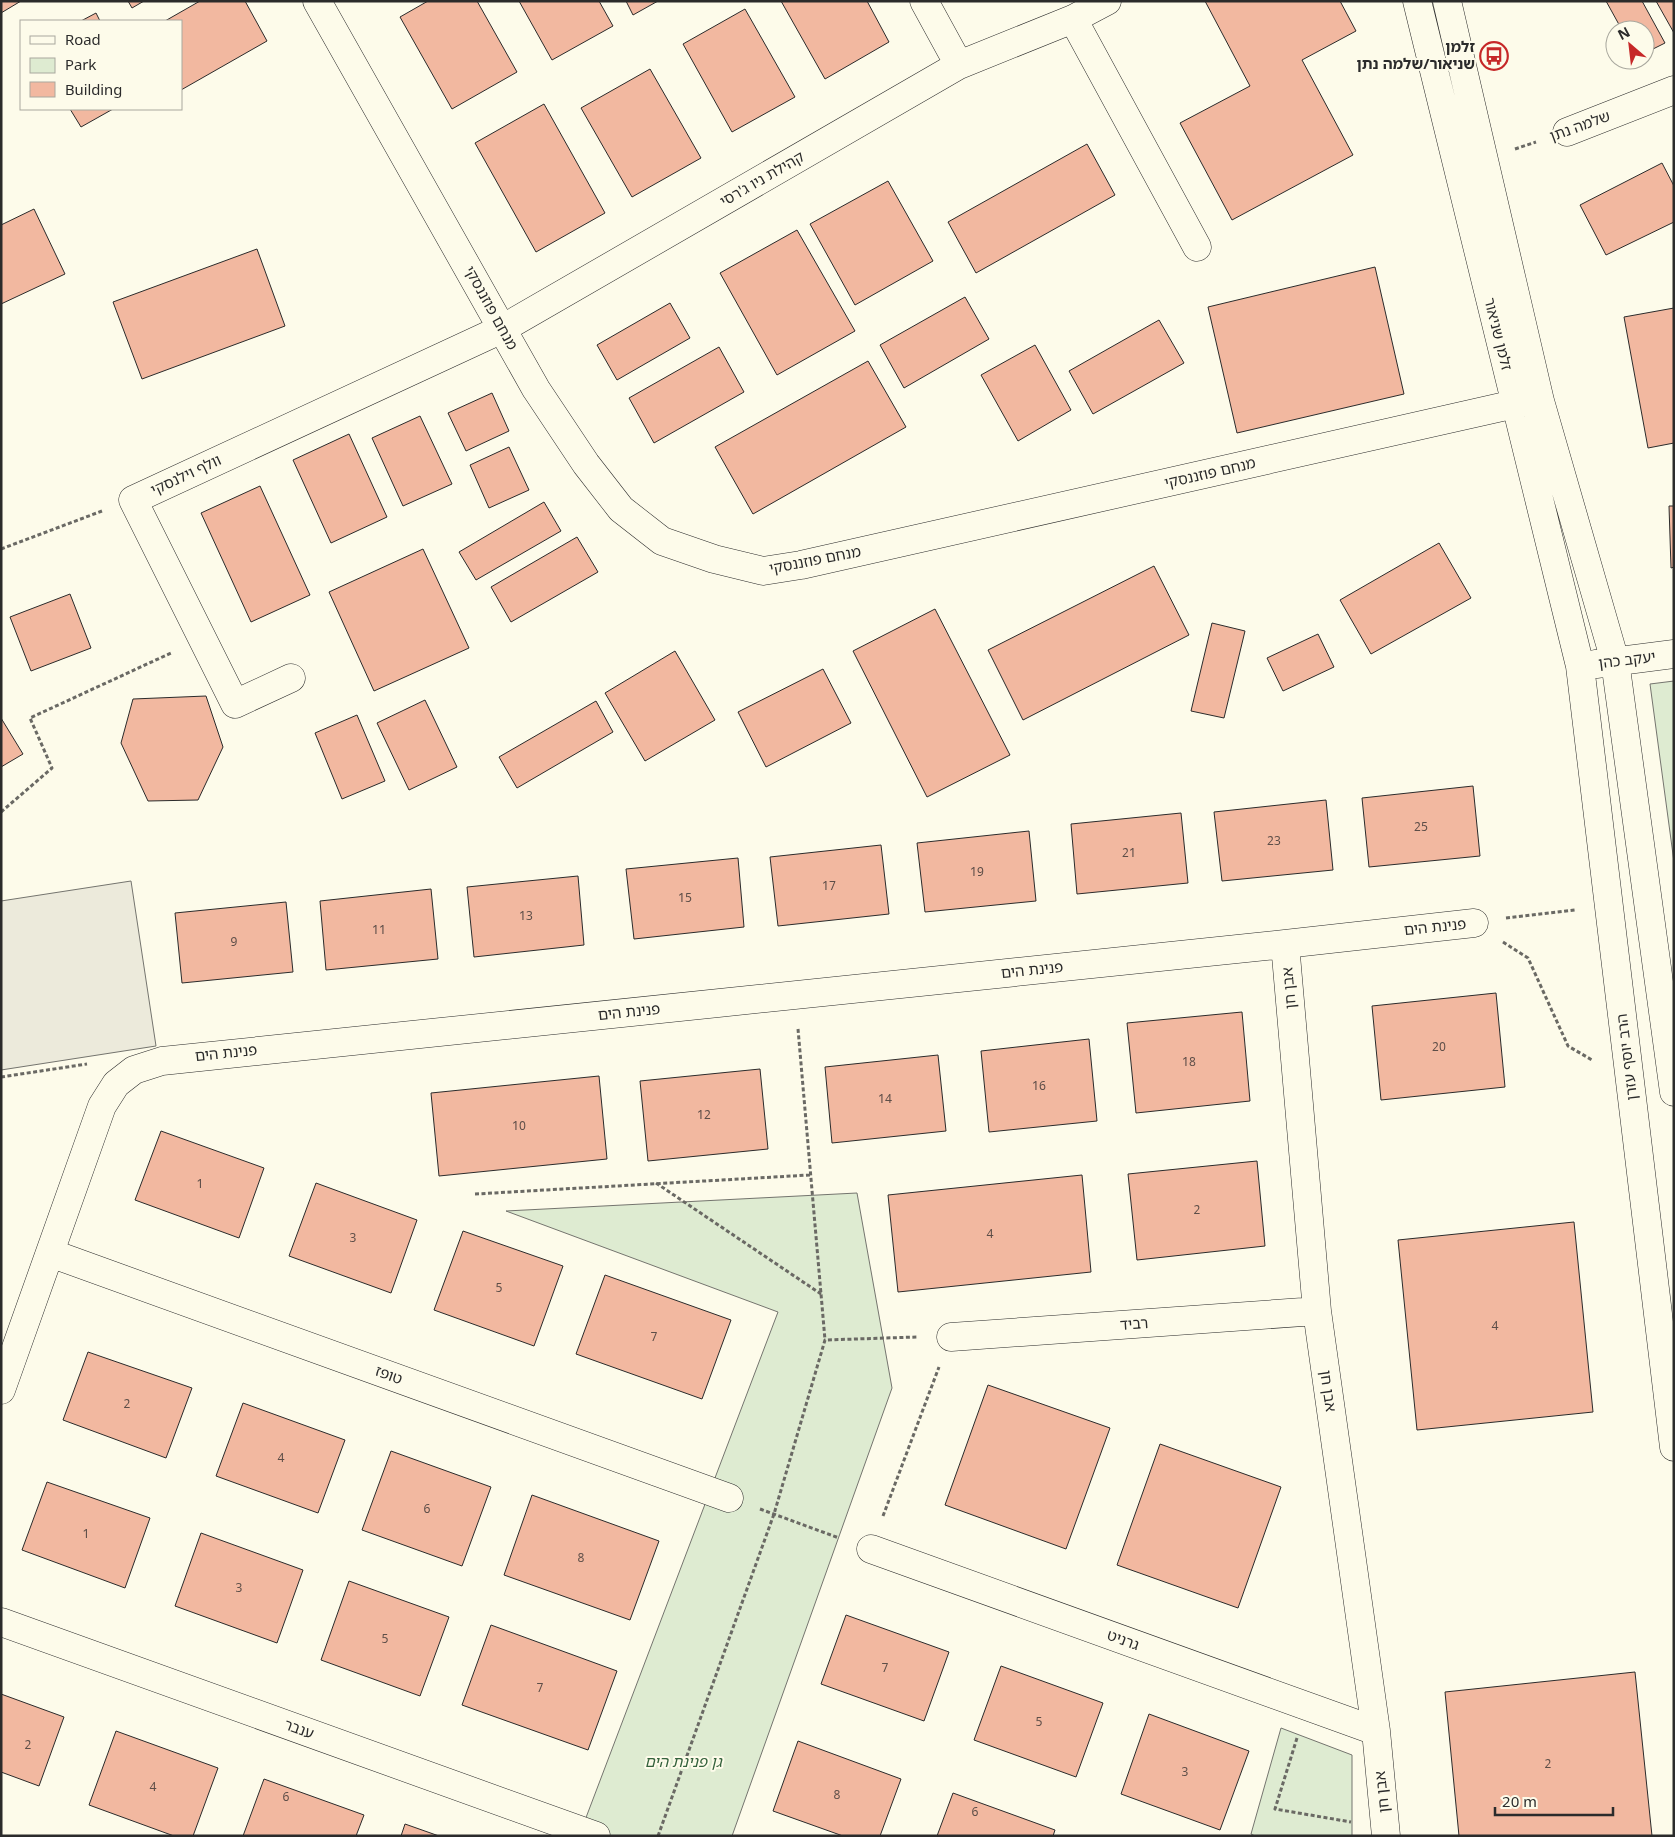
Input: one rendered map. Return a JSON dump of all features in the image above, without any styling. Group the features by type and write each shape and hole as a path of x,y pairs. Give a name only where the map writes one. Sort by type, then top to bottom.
{"street":[{"name":"מנחם פוזננסקי","path":"317,1 536,389 581,457 621,509 662,540 714,559 763,571 820,561 1528,402"},
{"path":"924,1 959,65"},
{"name":"קהילת ניו ג'רסי","path":"502,329 959,65 1073,19 1107,1"},
{"name":"זלמן שניאור","path":"1417,1 1528,402 1615,661"},
{"name":"זלמן שניאור","path":"1446,1 1484,159 1528,402 1580,666"},
{"path":"1073,19 1197,247"},
{"name":"שלמה נתן","path":"1567,132 1674,90"},
{"name":"וולף וילנסקי","path":"291,678 235,704 133,500 502,329"},
{"name":"יעקב כהן","path":"1580,666 1674,654"},
{"path":"1615,661 1674,1092"},
{"name":"הרב יוסף עזרן","path":"1580,666 1674,1447"},
{"name":"פנינת הים","path":"1,1390 102,1106 116,1084 134,1070 162,1060 1285,944 1474,922"},
{"name":"אבן חן","path":"1285,944 1317,1311 1376,1731 1386,1832"},
{"name":"טופז","path":"50,1253 729,1498"},
{"name":"רביד","path":"951,1336 1317,1311"},
{"name":"גרניט","path":"871,1549 1376,1731"},
{"name":"ענבר","path":"1,1622 596,1836"}],"path":[{"name":"שלמה נתן","path":"1484,159 1567,132"},
{"path":"1,549 133,500"},
{"path":"1,812 52,768 30,718 202,638"},
{"path":"1474,922 1609,906"},
{"path":"1474,922 1528,958 1568,1046 1630,1084"},
{"path":"658,1836 774,1514 825,1340 795,995"},
{"path":"1,1077 95,1063"},
{"path":"475,1194 810,1175"},
{"path":"656,1183 821,1294"},
{"path":"729,1498 871,1549 951,1336 825,1340"},
{"path":"1307,1706 1275,1809 1386,1832"}],"green space":[{"path":"1674,681 1674,862 1650,684"},
{"name":"גן פנינת הים","path":"857,1193 892,1388 732,1836 579,1836 778,1312 506,1211"},
{"path":"1281,1728 1352,1755 1352,1836 1255,1836 1251,1834"}],"shaded area":[{"path":"131,881 156,1046 1,1070 1,901"}],"building":[{"path":"1,1 21,1 1,13"},
{"path":"128,1 144,1 132,8"},
{"path":"200,1 245,1 267,41 182,89 182,20 167,20"},
{"path":"428,1 477,1 517,72 452,109 400,17"},
{"path":"519,1 599,1 613,26 552,60"},
{"path":"626,1 658,1 633,15"},
{"path":"781,1 867,1 889,42 825,79"},
{"path":"1205,1 1340,1 1356,31 1302,60 1353,155 1232,220 1180,123 1250,86"},
{"path":"1606,1 1642,1 1652,20 1616,20"},
{"path":"1656,1 1674,1 1674,33"},
{"path":"745,9 795,97 732,132 683,44"},
{"path":"96,13 100,20 83,20"},
{"path":"1655,25 1665,43 1655,48"},
{"path":"650,69 701,158 632,197 581,108"},
{"path":"544,104 605,213 536,252 475,143"},
{"path":"71,110 111,110 81,127"},
{"path":"1087,144 1115,195 976,273 948,222"},
{"path":"1662,163 1674,186 1674,222 1606,255 1580,205"},
{"path":"888,181 933,261 855,305 810,224"},
{"path":"34,209 65,274 1,304 1,225"},
{"path":"797,230 855,331 777,375 720,273"},
{"path":"257,249 285,326 142,379 113,302"},
{"path":"1375,267 1404,394 1237,433 1208,307"},
{"path":"965,297 989,339 904,388 880,345"},
{"path":"670,303 690,338 617,380 597,345"},
{"path":"1674,308 1674,443 1648,448 1624,317"},
{"path":"1159,320 1184,363 1093,414 1069,371"},
{"path":"1035,345 1071,410 1018,441 981,375"},
{"path":"719,347 744,392 654,443 629,398"},
{"path":"868,361 906,427 753,514 715,447"},
{"path":"492,393 509,431 466,451 448,413"},
{"path":"420,416 452,484 403,506 372,438"},
{"path":"349,434 387,517 331,543 293,460"},
{"path":"509,447 529,490 489,508 470,465"},
{"path":"260,486 310,595 251,622 201,513"},
{"path":"544,502 561,531 476,580 459,552"},
{"path":"1669,506 1674,506 1674,567 1671,568"},
{"path":"577,537 598,572 511,622 491,587"},
{"path":"1439,543 1471,598 1371,654 1340,600"},
{"path":"423,549 469,648 374,691 329,592"},
{"path":"1154,566 1189,635 1023,720 988,650"},
{"path":"70,594 91,648 31,671 10,617"},
{"path":"935,609 1010,755 927,797 853,651"},
{"path":"1212,623 1245,631 1224,718 1191,711"},
{"path":"1318,634 1334,667 1283,691 1267,658"},
{"path":"675,651 715,720 645,761 605,693"},
{"path":"823,669 851,723 766,767 738,712"},
{"path":"206,696 223,747 198,800 148,801 121,743 133,699"},
{"path":"425,700 457,767 409,790 377,723"},
{"path":"596,701 613,732 517,788 499,757"},
{"path":"357,715 385,781 342,799 315,733"},
{"path":"1,718 23,754 1,767"},
{"path":"1473,786 1480,856 1369,867 1362,798"},
{"path":"1326,800 1333,870 1222,881 1214,812"},
{"path":"1181,813 1188,883 1077,894 1071,824"},
{"path":"1029,831 1036,901 925,912 917,843"},
{"path":"881,845 889,914 778,926 770,857"},
{"path":"738,858 744,927 634,939 626,869"},
{"path":"578,876 584,945 474,957 467,887"},
{"path":"431,889 438,959 326,970 320,901"},
{"path":"286,902 293,972 182,983 175,913"},
{"path":"1496,993 1505,1087 1381,1100 1372,1006"},
{"path":"1242,1012 1250,1101 1136,1113 1127,1023"},
{"path":"1089,1039 1097,1121 989,1132 981,1051"},
{"path":"938,1055 946,1131 832,1143 825,1067"},
{"path":"760,1069 768,1149 648,1161 640,1081"},
{"path":"599,1076 607,1159 439,1176 431,1093"},
{"path":"161,1131 264,1168 239,1238 135,1200"},
{"path":"1257,1161 1265,1246 1137,1260 1128,1174"},
{"path":"1082,1175 1091,1272 898,1292 888,1195"},
{"path":"316,1183 417,1220 391,1293 289,1256"},
{"path":"1574,1222 1593,1412 1417,1430 1398,1240"},
{"path":"463,1231 563,1266 534,1346 434,1310"},
{"path":"605,1275 731,1320 702,1399 576,1354"},
{"path":"88,1352 192,1388 166,1458 63,1420"},
{"path":"988,1385 1110,1428 1066,1549 945,1505"},
{"path":"243,1403 345,1440 318,1513 216,1476"},
{"path":"1160,1444 1281,1487 1238,1608 1117,1565"},
{"path":"391,1451 491,1487 462,1566 362,1530"},
{"path":"47,1482 150,1518 125,1588 22,1550"},
{"path":"532,1495 659,1541 630,1620 504,1575"},
{"path":"201,1533 303,1570 277,1643 175,1606"},
{"path":"349,1581 449,1617 420,1696 321,1660"},
{"path":"846,1615 949,1652 924,1721 821,1684"},
{"path":"491,1625 617,1671 588,1750 462,1705"},
{"path":"1001,1666 1103,1703 1076,1777 974,1740"},
{"path":"1635,1672 1652,1836 1459,1836 1445,1692"},
{"path":"1,1694 64,1717 39,1786 1,1772"},
{"path":"1149,1714 1249,1751 1220,1830 1121,1794"},
{"path":"116,1731 218,1768 193,1836 174,1836 89,1805"},
{"path":"798,1741 901,1779 880,1836 843,1836 773,1811"},
{"path":"264,1779 364,1815 356,1836 243,1836"},
{"path":"953,1793 1055,1830 1053,1836 937,1836"},
{"path":"405,1824 439,1836 401,1836"}],"place":[{"name":"זלמן שניאור/שלמה נתן","path":"1494,56"}]}
